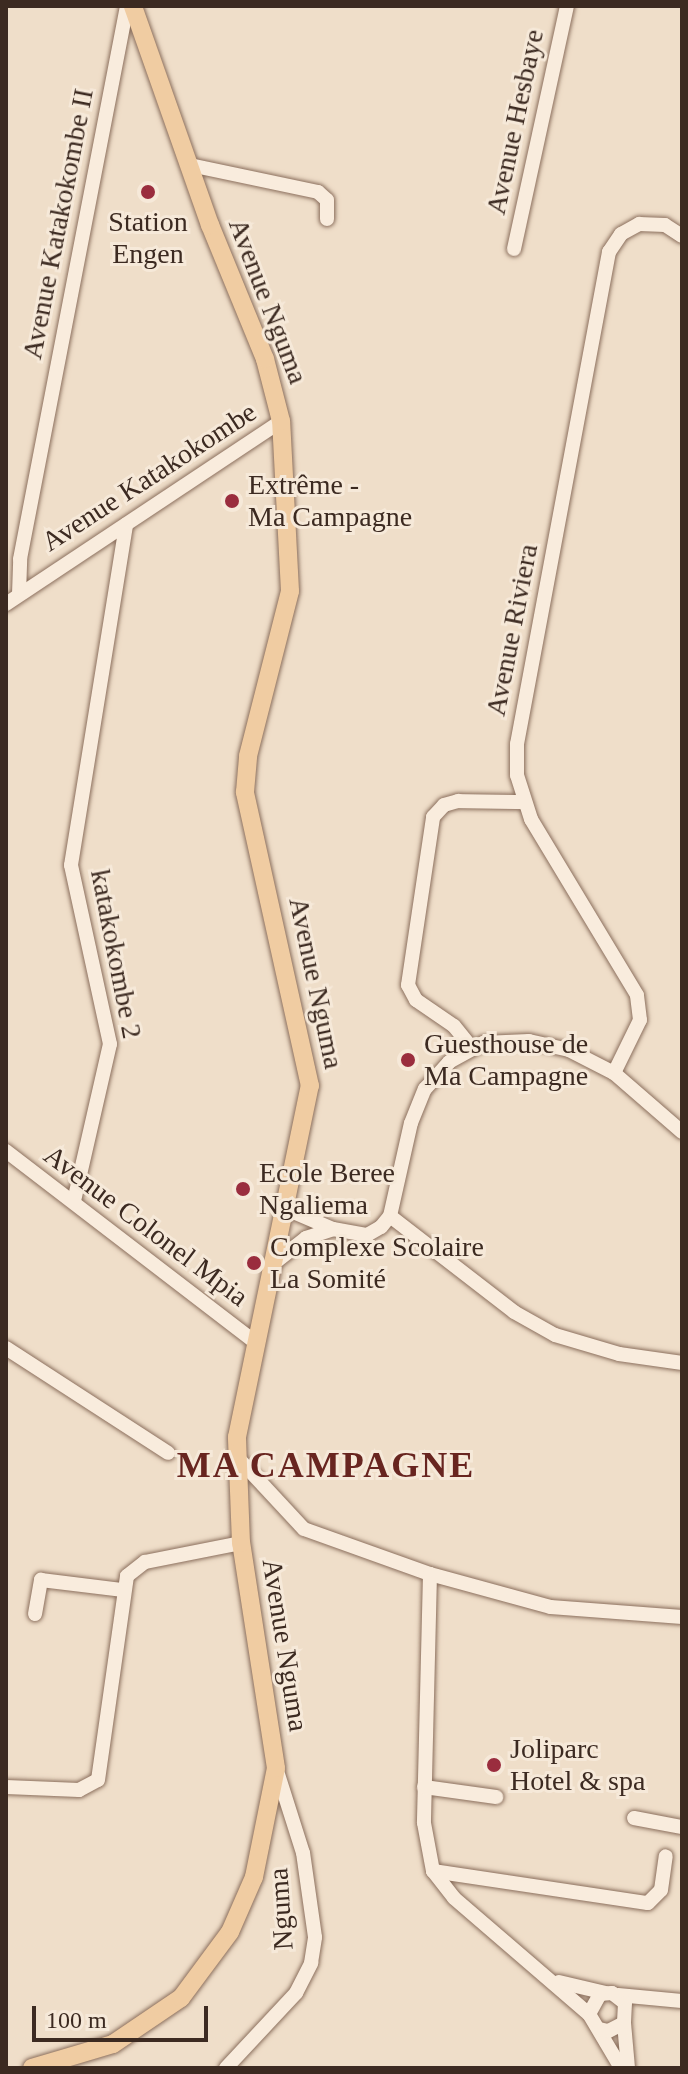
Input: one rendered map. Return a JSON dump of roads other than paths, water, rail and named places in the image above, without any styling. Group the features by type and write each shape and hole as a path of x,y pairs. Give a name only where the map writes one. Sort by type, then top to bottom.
{"main road":[{"name":"Avenue Nguma","path":"32,2068 113,2044 148,2024 200,1978 243,1907 276,1768 241,1543 237,1457 255,1342 310,1076 245,792 248,756 290,591 281,421 265,359 130,6"}],"street":[{"name":"Avenue Katakokombe II","path":"19,594 20,559 130,6"},
{"name":"Avenue Hesbaye","path":"514,249 567,6"},
{"path":"190,165 318,192 327,200 327,219"},
{"name":"Avenue Riviera","path":"614,1073 640,1020 637,995 524,802 516,761 519,731 609,252 621,234 639,224 665,225 682,236"},
{"name":"Avenue Katakokombe","path":"6,604 281,421"},
{"name":"katakokombe 2","path":"74,1201 110,1044 71,865 126,524"},
{"path":"471,1047 454,1026 416,1000 408,985 433,817 444,805 458,801 524,802"},
{"path":"284,1208 333,1229 367,1235 390,1216 418,1103 439,1072 471,1047 512,1040 547,1044 614,1073 682,1132"},
{"name":"Avenue Colonel Mpia","path":"6,1151 255,1342"},
{"path":"390,1216 514,1312 555,1335 619,1354 682,1363"},
{"path":"273,1264 299,1242 333,1229"},
{"path":"6,1348 168,1453"},
{"path":"237,1457 304,1529 430,1574 567,1610 682,1617"},
{"path":"6,1787 79,1790 98,1780 123,1590 134,1566 241,1543"},
{"path":"430,1574 424,1787 425,1839 433,1871 454,1898 589,2014 621,2068"},
{"path":"35,1614 41,1580 123,1590"},
{"name":"Nguma","path":"226,2068 296,1993 311,1963 315,1937 306,1866 276,1768"},
{"path":"424,1787 496,1797"},
{"path":"634,1818 682,1827"},
{"path":"433,1871 648,1903 661,1890 666,1856"},
{"path":"554,1981 612,1994 666,2002 682,2001"},
{"path":"589,2014 595,1998 612,1994"},
{"path":"612,1994 626,2018 628,2068"},
{"path":"599,2029 608,2031 626,2018 666,2002"}],"place":[{"name":"Station Engen","path":"148,192"},
{"name":"Extrême - Ma Campagne","path":"232,501"},
{"name":"Guesthouse de Ma Campagne","path":"408,1060"},
{"name":"Ecole Beree Ngaliema","path":"243,1189"},
{"name":"Complexe Scolaire La Somité","path":"254,1263"},
{"name":"Joliparc Hotel & spa","path":"494,1765"}],"district":[{"name":"MA CAMPAGNE","path":"326,1466"}]}
